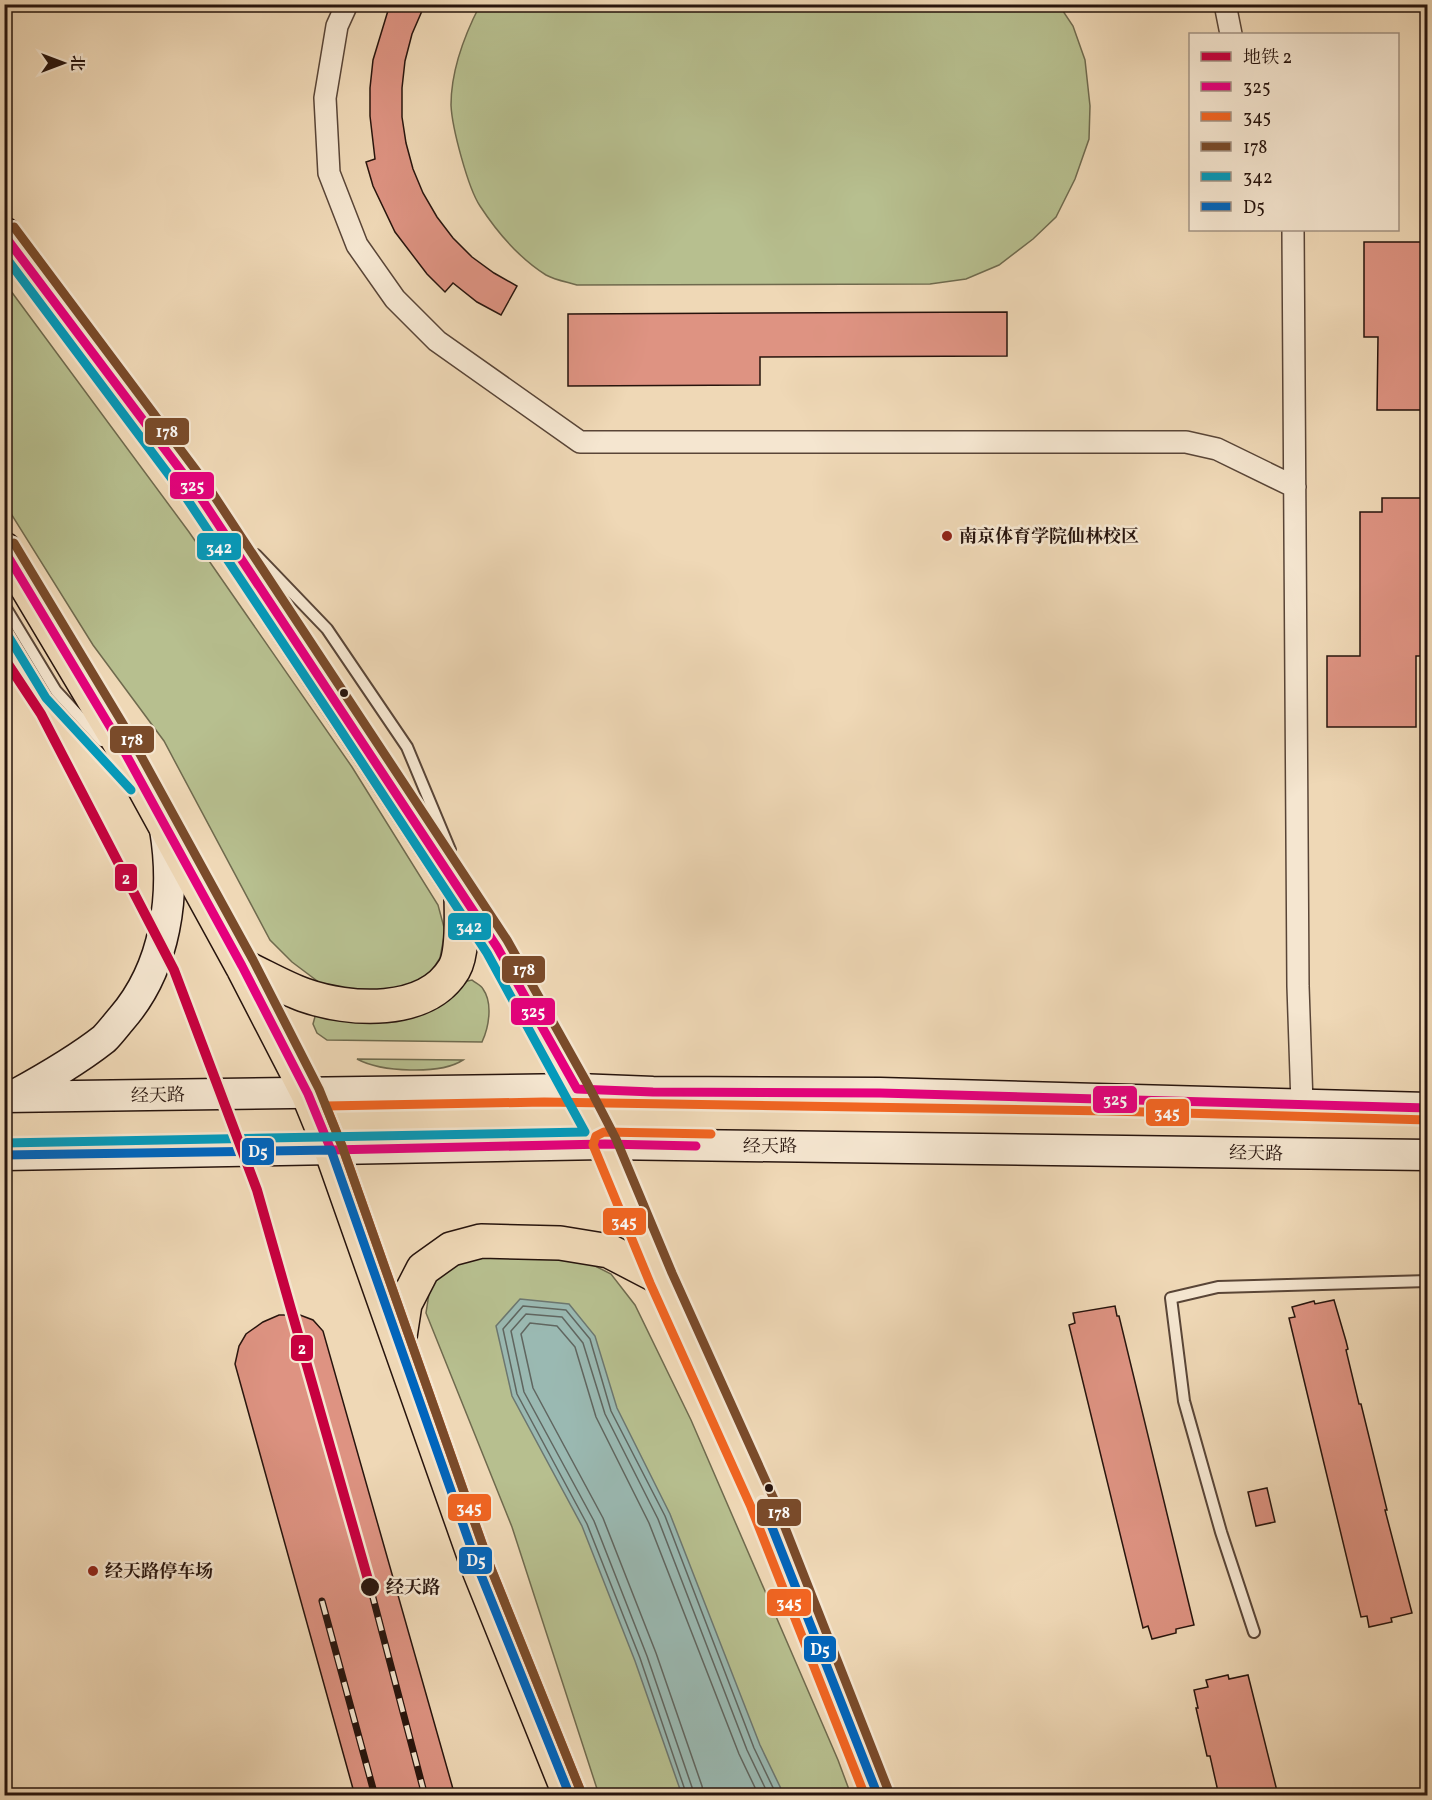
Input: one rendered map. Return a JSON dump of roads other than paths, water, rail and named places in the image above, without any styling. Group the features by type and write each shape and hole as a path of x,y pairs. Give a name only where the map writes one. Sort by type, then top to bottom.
{"main road":[{"path":"4,234 197,492 497,947 577,1089 605,1144 660,1278 762,1502 878,1796"},
{"path":"4,549 164,824 242,966 308,1094 331,1150 479,1570 570,1796"},
{"path":"8,1097 60,1071 105,1037 133,1005 152,972 164,935 169,894 170,858 164,824"},
{"path":"242,966 303,995 328,1002 390,1006 414,1002 436,990 455,968 462,935 461,892"},
{"name":"经天路","path":"8,1097 577,1089 653,1092 879,1093 1428,1108"},
{"name":"经天路","path":"4,1155 605,1144 1428,1155"},
{"path":"399,1346 405,1304 423,1269 451,1249 481,1241 560,1243 609,1251 660,1278"}],"street":[{"path":"347,4 337,26 325,98 328,173 357,245 395,299 437,341 580,442 1186,442 1217,449 1295,487"},
{"path":"1225,4 1231,33"},
{"path":"1293,231 1298,986 1302,1104"}],"lane":[{"path":"197,492 327,629 407,747 451,852 497,947"},
{"path":"4,605 56,691 140,782"},
{"path":"1254,1632 1221,1532 1184,1401 1171,1298 1218,1287 1428,1281"}],"water":[{"path":"520,1299 569,1304 595,1336 617,1408 670,1514 760,1745 784,1795 682,1795 635,1661 582,1526 512,1396 496,1326"}],"railway":[{"path":"371,1590 425,1796"},
{"path":"322,1601 375,1796"}],"metro line":[{"name":"2","path":"4,658 41,714 174,970 257,1190 371,1590"}],"place":[{"name":"南京体育学院仙林校区","path":"947,536"},
{"name":"经天路停车场","path":"93,1571"},
{"name":"经天路","path":"370,1587"}]}
